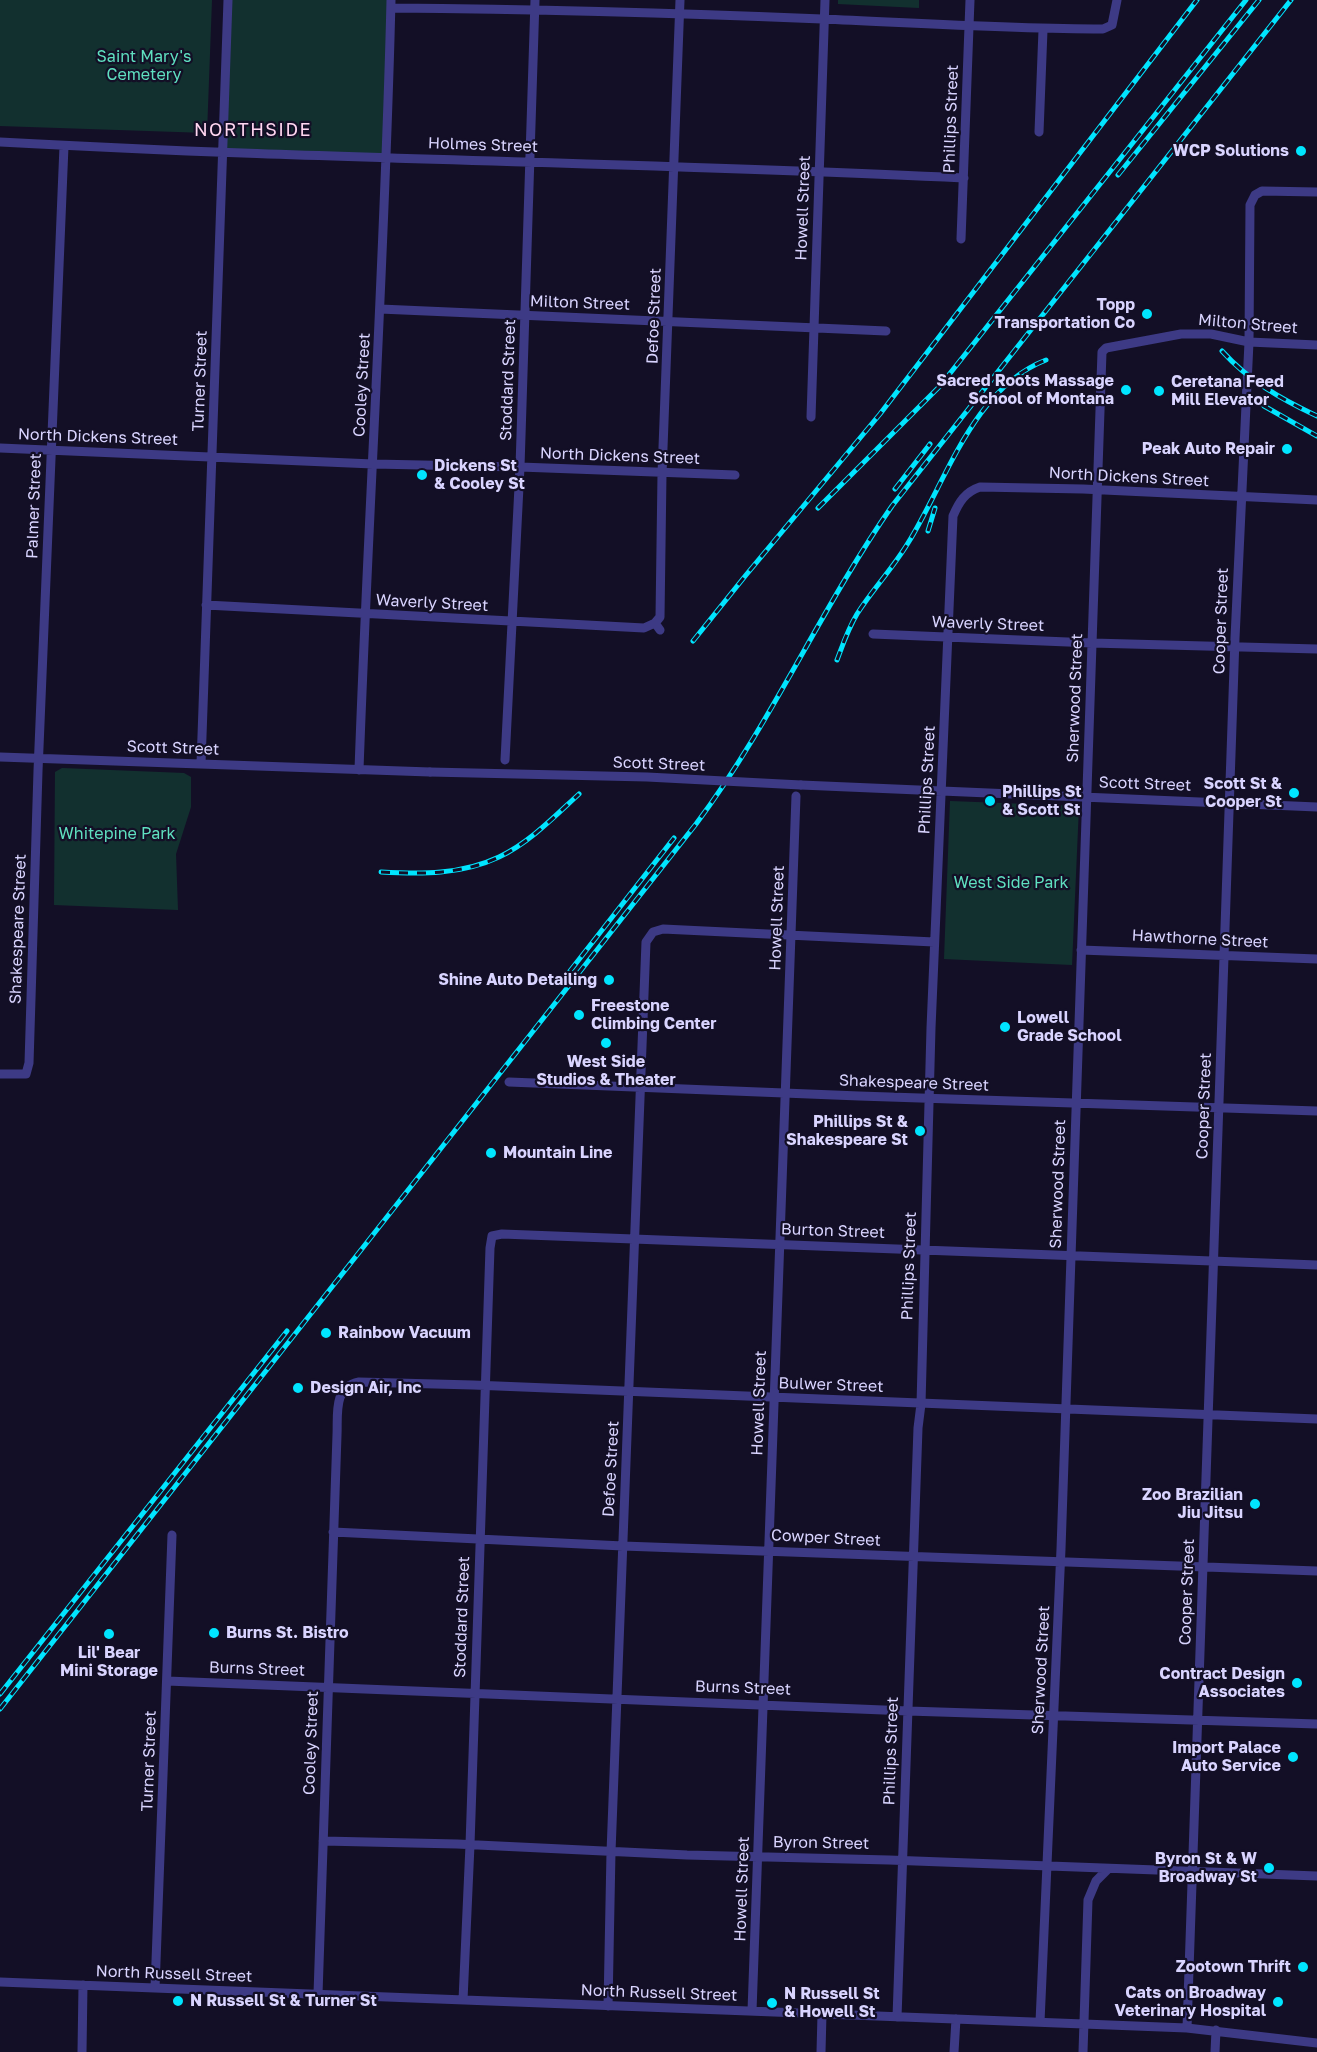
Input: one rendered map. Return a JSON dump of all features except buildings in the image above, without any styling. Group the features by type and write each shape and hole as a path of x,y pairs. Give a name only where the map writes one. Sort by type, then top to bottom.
{"street":[{"name":"Turner Street","path":"201,764 228,0"},
{"name":"Defoe Street","path":"657,627 660,617 662,474 680,0"},
{"name":"Howell Street","path":"812,417 825,0"},
{"name":"Phillips Street","path":"961,239 970,0"},
{"path":"391,4 535,5 679,14 1043,30 1103,29 1112,25 1117,0"},
{"name":"Cooley Street","path":"359,770 391,4"},
{"name":"Stoddard Street","path":"505,760 520,467 535,5"},
{"path":"1039,132 1043,30"},
{"name":"Holmes Street","path":"0,142 964,178"},
{"name":"Palmer Street","path":"39,759 64,146"},
{"name":"Cooper Street","path":"1187,2028 1218,1106 1226,955 1240,498 1249,342 1250,205 1255,195 1262,191 1317,192"},
{"name":"Milton Street","path":"380,309 886,331"},
{"name":"Milton Street","path":"1106,348 1181,334 1211,334 1249,342 1317,345"},
{"name":"Sherwood Street","path":"1040,2022 1060,1563 1102,352 1106,348"},
{"name":"North Dickens Street","path":"0,448 373,464 735,475"},
{"name":"North Dickens Street","path":"953,516 962,499 980,487 1317,500"},
{"name":"Phillips Street","path":"897,2016 918,1428 921,1404 934,942 953,516"},
{"name":"Waverly Street","path":"206,605 513,622 657,627"},
{"name":"Waverly Street","path":"873,634 1317,649"},
{"name":"Scott Street","path":"0,757 359,770 646,777 1317,807"},
{"name":"Shakespeare Street","path":"0,1074 21,1075 26,1074 28,1070 39,759"},
{"name":"Howell Street","path":"752,2011 796,796"},
{"name":"Defoe Street","path":"608,2006 611,1852 646,942 650,934 663,929 792,936"},
{"path":"792,936 934,942"},
{"name":"Hawthorne Street","path":"1081,950 1317,959"},
{"name":"Shakespeare Street","path":"509,1082 929,1099 1218,1106 1317,1111"},
{"name":"Burton Street","path":"492,1236 502,1234 1317,1265"},
{"name":"Stoddard Street","path":"463,2000 492,1236"},
{"name":"Bulwer Street","path":"345,1388 359,1382 485,1386 1317,1419"},
{"name":"Cooley Street","path":"318,1994 333,1532 339,1398 345,1388"},
{"name":"Cowper Street","path":"333,1532 623,1546 1317,1571"},
{"name":"Turner Street","path":"155,1988 172,1535"},
{"name":"Burns Street","path":"167,1681 908,1711 1317,1724"},
{"name":"Byron Street","path":"323,1841 1317,1876"},
{"path":"1083,2052 1088,1900 1096,1881 1108,1869"},
{"name":"North Russell Street","path":"0,1982 1187,2028 1317,2043"},
{"path":"82,2052 83,1986"},
{"path":"821,2052 822,2014"},
{"path":"954,2052 956,2019"},
{"path":"1215,2052 1216,2030"}],"green space":[{"name":"Saint Mary's Cemetery","path":"0,0 212,0 207,133 0,126"},
{"path":"228,0 391,0 385,157 223,151"},
{"path":"838,0 919,0 919,8 838,4"},
{"name":"Whitepine Park","path":"62,768 184,773 191,777 191,807 176,854 178,910 54,905 55,772"},
{"name":"West Side Park","path":"950,801 1079,806 1072,965 944,959"}],"railway":[{"path":"693,641 880,414 1197,0"},
{"path":"818,508 940,386 1246,0"},
{"path":"1118,175 1259,0"},
{"path":"0,1709 696,824 748,746 842,585 892,506 1291,0"},
{"path":"1222,351 1232,362 1266,388 1317,416"},
{"path":"837,660 857,614 908,543 980,414 999,392 1021,373 1046,360"},
{"path":"1264,406 1317,436"},
{"path":"895,489 930,444"},
{"path":"928,531 935,508"},
{"path":"381,872 441,872 485,863 521,844 579,794"},
{"path":"570,971 674,838"},
{"path":"0,1694 287,1331"}],"place":[{"name":"WCP Solutions","path":"1301,151"},
{"name":"Topp Transportation Co","path":"1147,314"},
{"name":"Sacred Roots Massage School of Montana","path":"1126,390"},
{"name":"Ceretana Feed Mill Elevator","path":"1159,391"},
{"name":"Peak Auto Repair","path":"1287,449"},
{"name":"Dickens St & Cooley St","path":"422,475"},
{"name":"Scott St & Cooper St","path":"1294,793"},
{"name":"Phillips St & Scott St","path":"990,801"},
{"name":"Shine Auto Detailing","path":"609,980"},
{"name":"Freestone Climbing Center","path":"579,1015"},
{"name":"Lowell Grade School","path":"1005,1027"},
{"name":"West Side Studios & Theater","path":"606,1043"},
{"name":"Phillips St & Shakespeare St","path":"920,1131"},
{"name":"Mountain Line","path":"491,1153"},
{"name":"Rainbow Vacuum","path":"326,1333"},
{"name":"Design Air, Inc","path":"298,1388"},
{"name":"Zoo Brazilian Jiu Jitsu","path":"1255,1504"},
{"name":"Burns St. Bistro","path":"214,1633"},
{"name":"Lil' Bear Mini Storage","path":"109,1634"},
{"name":"Contract Design Associates","path":"1297,1683"},
{"name":"Import Palace Auto Service","path":"1293,1757"},
{"name":"Byron St & W Broadway St","path":"1269,1868"},
{"name":"Zootown Thrift","path":"1303,1967"},
{"name":"N Russell St & Turner St","path":"178,2001"},
{"name":"Cats on Broadway Veterinary Hospital","path":"1278,2002"},
{"name":"N Russell St & Howell St","path":"772,2003"}],"district":[{"name":"NORTHSIDE","path":"253,130"}]}
